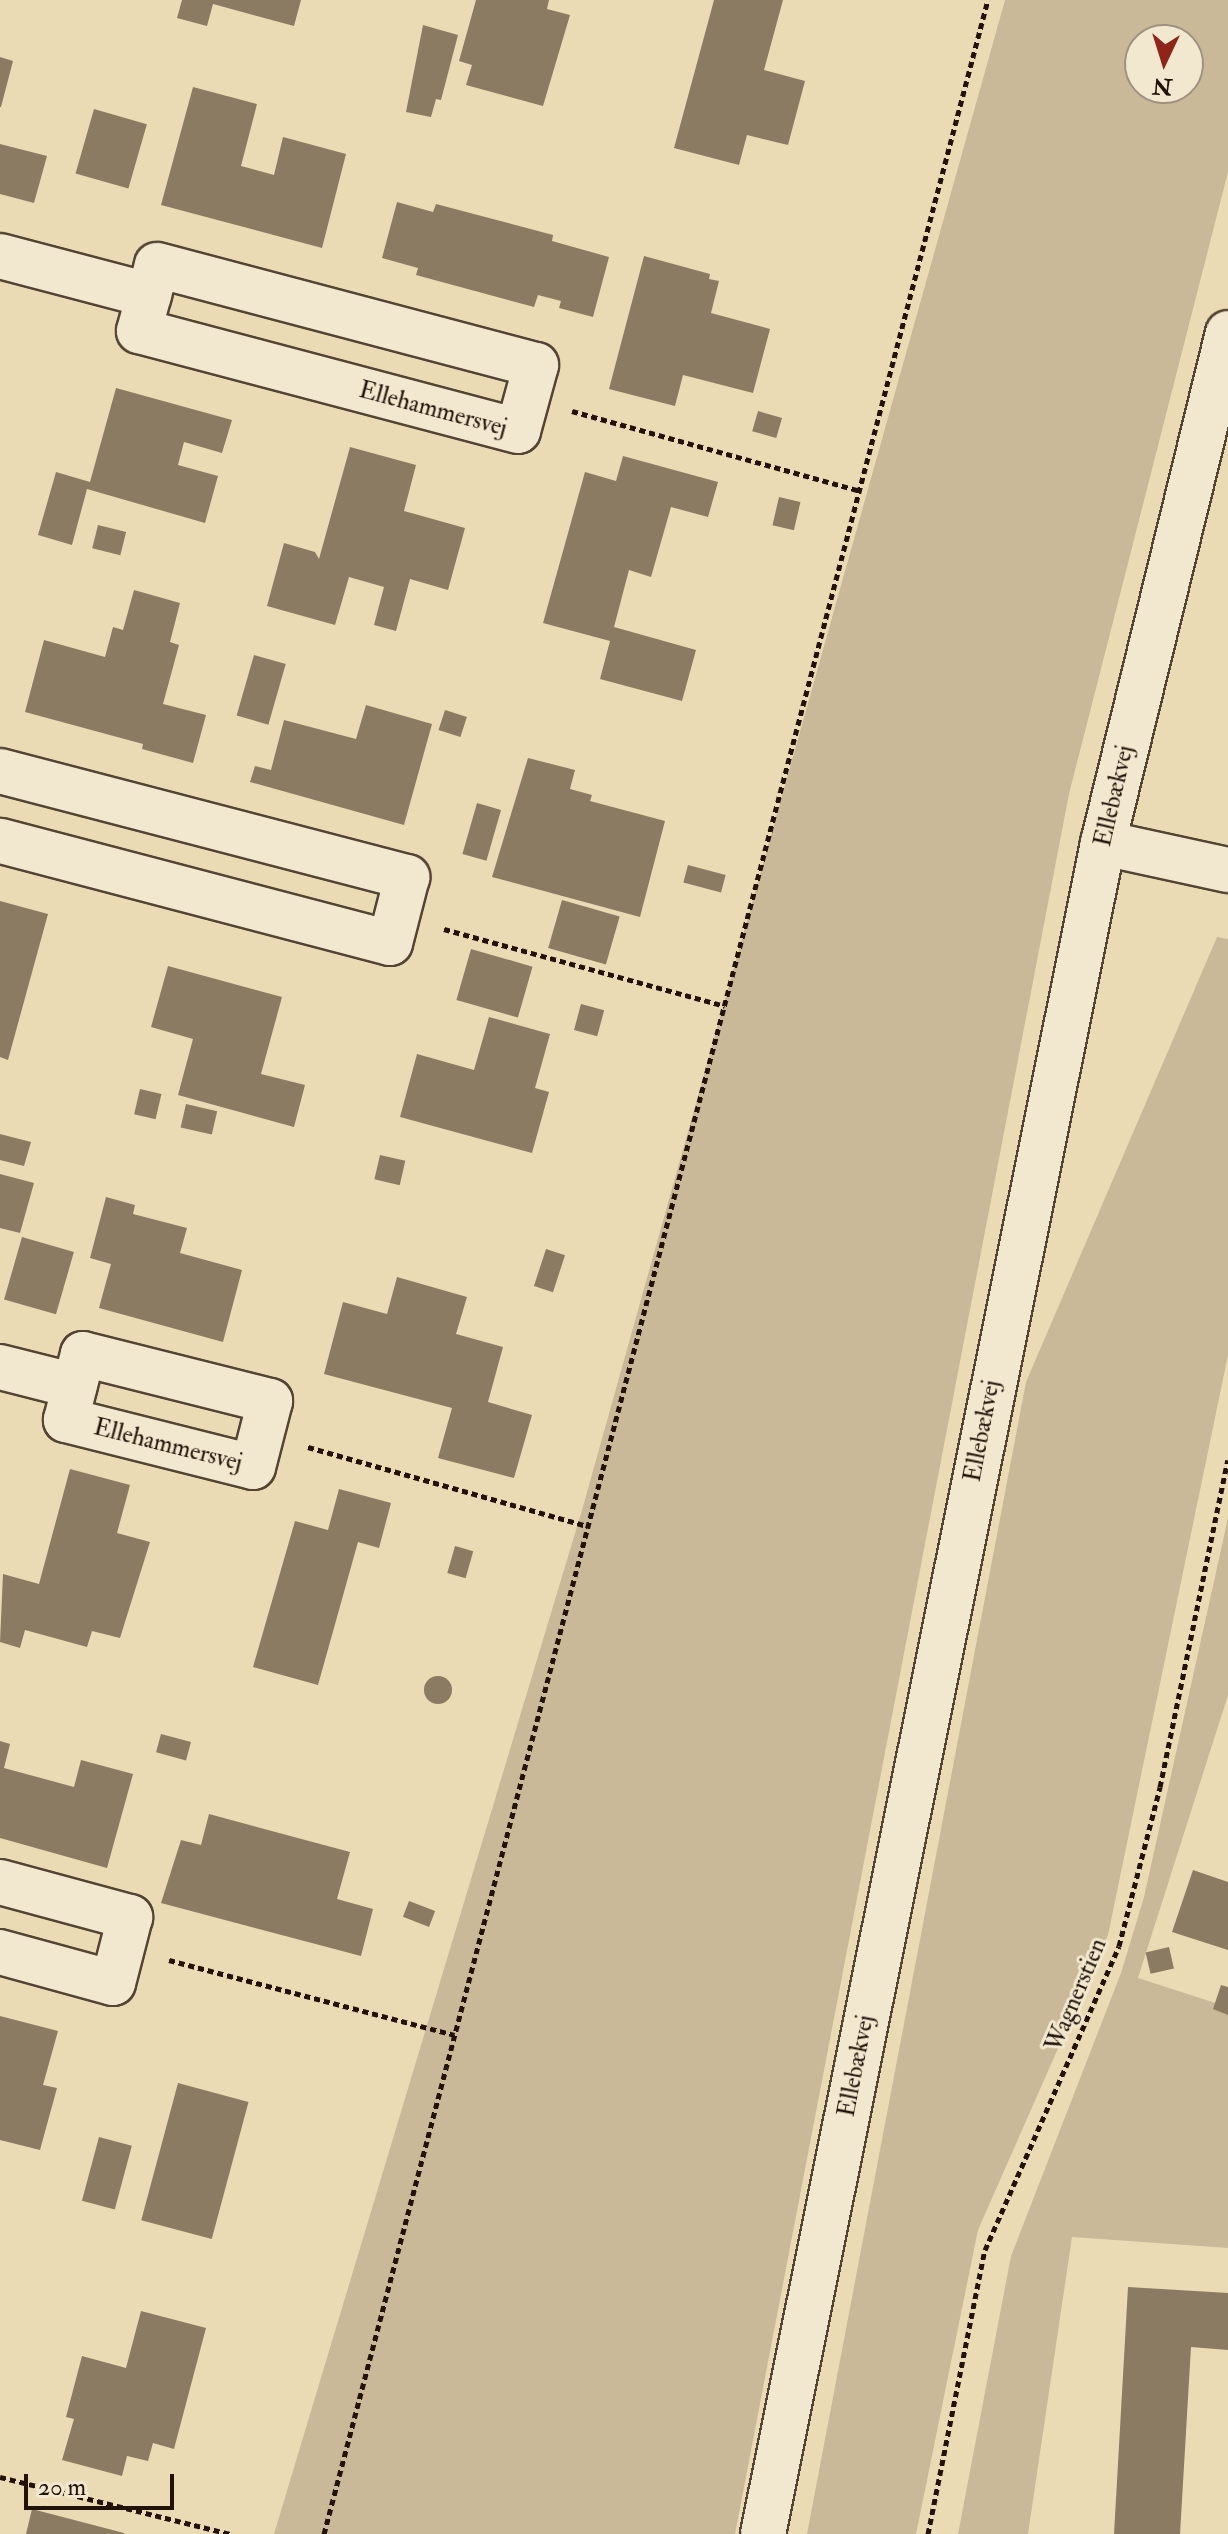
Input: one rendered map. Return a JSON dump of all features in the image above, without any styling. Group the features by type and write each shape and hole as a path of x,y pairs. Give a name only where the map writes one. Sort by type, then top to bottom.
{"street":[{"path":"0,256 149,295"},
{"name":"Ellehammersvej","path":"157,265 536,365 518,431 139,331 149,295 157,265"},
{"name":"Ellebækvej","path":"763,2534 1103,843 1228,333"},
{"path":"0,771 407,877 390,943 0,841"},
{"path":"1103,843 1228,870"},
{"name":"Ellehammersvej","path":"83,1354 270,1401 253,1467 66,1420 75,1386 83,1354"},
{"name":"Ellehammersvej","path":"0,1367 75,1386"},
{"path":"0,1882 130,1917 113,1983 0,1952"}],"path":[{"path":"324,2534 988,0"},
{"path":"527,398 860,491"},
{"path":"398,916 725,1006"},
{"path":"262,1434 588,1526"},
{"name":"Wagnerstien","path":"928,2534 985,2250 1119,1946 1160,1787 1228,1460"},
{"path":"122,1947 454,2035"},
{"path":"0,2477 230,2534"}],"shaded area":[{"path":"1005,0 1228,0 1228,172 1069,794 735,2534 274,2534 582,1510"},
{"path":"1217,937 1228,939 1228,1355 1108,1935 978,2230 916,2534 807,2534 1026,1382"},
{"path":"1228,1518 1228,1695 1138,1978 1228,2007 1228,2248 1072,2237 1028,2534 958,2534 1011,2256 1121,1973 1144,1897"}],"building":[{"path":"182,0 301,0 294,26 213,4 207,26 177,18"},
{"path":"476,0 549,0 547,9 570,15 543,106 466,85 472,65 459,61"},
{"path":"714,0 783,0 764,70 805,81 788,145 747,135 739,165 674,148"},
{"path":"423,25 458,35 441,100 436,99 431,117 406,112"},
{"path":"0,57 13,61 1,107 0,107"},
{"path":"193,87 257,104 241,166 274,175 283,137 346,154 322,248 161,205"},
{"path":"94,109 147,124 128,189 76,173"},
{"path":"0,144 47,156 34,203 0,194"},
{"path":"397,202 433,212 436,204 553,235 552,241 609,257 593,317 559,308 561,301 538,295 534,307 416,275 418,268 382,258"},
{"path":"644,256 710,274 709,279 719,281 711,313 770,329 753,393 683,375 675,406 609,389"},
{"path":"116,388 232,420 222,453 184,442 178,465 218,476 205,523 87,489 72,545 38,535 56,472 90,482"},
{"path":"758,411 782,418 776,438 752,431"},
{"path":"350,447 416,465 404,511 465,528 448,590 410,579 396,631 374,625 384,587 349,577 335,625 267,606 284,543 315,552 319,559"},
{"path":"623,456 718,482 708,517 671,507 651,577 629,570 614,627 696,650 682,701 600,679 610,641 543,623 585,472 616,481"},
{"path":"779,497 800,502 794,530 772,525"},
{"path":"98,525 126,532 120,555 92,548"},
{"path":"134,590 180,603 170,642 179,645 163,704 206,715 193,763 142,749 143,744 25,712 44,640 105,657 113,627 123,630"},
{"path":"254,655 286,664 268,725 237,716"},
{"path":"366,705 432,724 404,825 250,782 255,766 271,770 284,720 356,739"},
{"path":"445,710 467,717 460,737 439,730"},
{"path":"528,758 575,770 570,789 592,795 590,801 665,821 640,917 492,877"},
{"path":"477,803 501,810 486,861 462,854"},
{"path":"688,865 726,875 721,892 683,882"},
{"path":"562,900 620,917 606,965 548,948"},
{"path":"0,901 48,914 8,1060 0,1057"},
{"path":"471,949 533,967 518,1018 456,1000"},
{"path":"168,966 282,997 261,1074 305,1085 294,1127 178,1095 193,1039 151,1027"},
{"path":"581,1004 604,1010 597,1036 574,1030"},
{"path":"489,1017 550,1034 535,1088 549,1092 532,1153 400,1117 417,1054 474,1070"},
{"path":"140,1089 161,1094 156,1119 134,1114"},
{"path":"186,1104 217,1111 212,1135 181,1127"},
{"path":"0,1134 31,1142 24,1166 0,1160"},
{"path":"380,1155 405,1161 400,1185 374,1179"},
{"path":"0,1174 34,1183 20,1233 0,1228"},
{"path":"106,1197 135,1205 133,1214 187,1228 180,1253 242,1270 223,1342 99,1308 111,1264 90,1258"},
{"path":"22,1237 74,1252 56,1314 4,1299"},
{"path":"546,1249 565,1255 553,1292 534,1286"},
{"path":"397,1277 467,1297 456,1334 503,1347 488,1402 532,1415 514,1478 438,1458 452,1408 324,1374 343,1302 387,1314"},
{"path":"70,1469 130,1485 117,1533 150,1542 120,1638 92,1631 87,1647 25,1630 20,1648 0,1642 3,1574 39,1584"},
{"path":"339,1489 391,1503 379,1548 358,1542 318,1685 253,1667 295,1521 328,1530"},
{"path":"455,1546 473,1551 466,1578 447,1573"},
{"path":"438,1676 448,1680 452,1690 448,1700 438,1704 428,1700 424,1690 428,1680"},
{"path":"161,1734 191,1742 186,1760 156,1752"},
{"path":"0,1741 10,1744 4,1768 74,1787 81,1760 133,1774 107,1868 0,1838"},
{"path":"209,1814 350,1852 337,1899 373,1909 361,1956 161,1903 181,1840 201,1845"},
{"path":"1193,1870 1228,1882 1228,1950 1172,1932"},
{"path":"409,1901 435,1911 429,1927 403,1917"},
{"path":"1169,1947 1174,1968 1151,1974 1146,1952"},
{"path":"1221,1985 1228,1987 1228,2015 1213,2009"},
{"path":"0,2016 58,2031 43,2085 57,2088 40,2150 0,2140"},
{"path":"178,2083 249,2102 212,2239 141,2220"},
{"path":"99,2137 132,2146 115,2210 82,2201"},
{"path":"1128,2287 1228,2293 1228,2350 1191,2347 1180,2534 1114,2534"},
{"path":"141,2311 206,2328 174,2449 153,2443 148,2461 127,2456 122,2476 62,2460 74,2419 66,2417 82,2356 126,2368"},
{"path":"32,2509 124,2533 124,2534 26,2534"}]}
